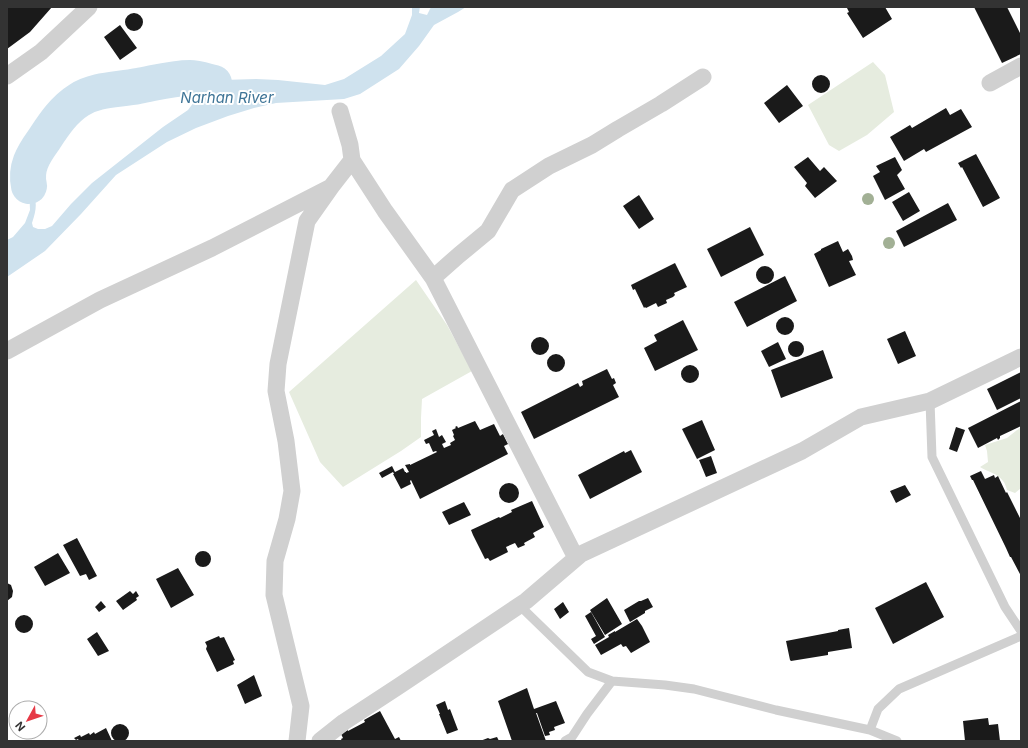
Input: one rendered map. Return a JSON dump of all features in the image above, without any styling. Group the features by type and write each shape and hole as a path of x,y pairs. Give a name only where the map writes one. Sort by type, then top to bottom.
{"street":[{"path":"7,76 41,52 89,7"},
{"path":"990,83 1021,66"},
{"path":"433,278 488,231 512,190 549,166 592,145 703,77"},
{"path":"340,111 350,145 352,160 433,278 576,558"},
{"path":"297,741 301,706 274,595 275,561 287,519 292,491 286,441 276,391 278,364 307,221 352,160"},
{"path":"7,351 100,300 212,248 331,187"},
{"path":"320,741 344,722 526,601 581,554 802,451 861,416 930,401 1021,357"}],"lane":[{"path":"930,401 932,457 1005,607 1021,631"},
{"path":"519,605 588,672 612,681 694,689 776,710 870,730 897,741"},
{"path":"870,730 878,709 899,689 1021,636"},
{"path":"565,741 572,737 612,681"}],"shaded area":[{"path":"873,62 885,75 894,112 867,135 839,151 829,145 808,105"},
{"path":"416,280 447,325 472,371 422,399 421,437 343,487 320,462 289,392"},
{"path":"1021,427 1021,488 1015,493 1007,490 1001,478 980,467 988,462 985,445 1007,438"}],"water":[{"name":"Narhan River","path":"412,7 420,7 419,13 427,15 431,7 466,7 434,25 419,46 399,69 360,94 344,99 276,103 254,108 196,128 167,142 116,175 45,251 7,277 7,240 13,237 25,223 30,210 29,186 36,204 32,223 33,227 45,229 52,226 92,183 163,127 188,110 200,94 214,83 223,80 256,79 325,85 344,79 381,56 405,34 412,15"}],"building":[{"path":"7,7 52,7 30,32 7,49"},
{"path":"885,7 892,19 863,38 847,13 849,12 847,8"},
{"path":"974,7 1007,7 1021,35 1021,54 1002,63"},
{"path":"134,13 140,16 143,22 140,28 134,31 128,28 125,22 128,16"},
{"path":"120,25 137,48 120,60 104,37"},
{"path":"817,75 825,75 830,80 828,91 825,93 817,93 812,88 812,80"},
{"path":"787,85 803,106 779,123 764,103"},
{"path":"946,108 950,115 961,109 972,127 926,152 924,149 904,161 890,137 910,125 912,128"},
{"path":"976,154 1000,198 983,207 962,167 961,168 958,163"},
{"path":"808,157 820,171 824,167 837,181 815,198 805,186 807,183 794,167"},
{"path":"895,157 902,170 897,175 905,189 885,200 873,176 880,172 876,166"},
{"path":"909,192 920,211 903,221 892,202"},
{"path":"639,195 654,219 639,229 623,206"},
{"path":"948,203 957,220 904,247 896,231"},
{"path":"750,227 764,255 721,277 707,249"},
{"path":"838,241 843,252 848,249 852,256 853,260 849,261 856,275 829,287 814,254"},
{"path":"675,263 687,287 674,293 675,295 673,297 666,300 667,303 658,307 656,303 644,308 635,289 633,290 631,285"},
{"path":"761,266 769,266 774,271 772,282 769,284 761,284 756,279 756,271"},
{"path":"785,276 797,301 747,327 734,302"},
{"path":"785,317 789,318 793,322 793,330 789,334 785,335 781,334 777,330 776,326 777,322 781,318"},
{"path":"683,320 698,350 655,371 644,348 657,341 654,335"},
{"path":"905,331 916,356 898,364 887,339"},
{"path":"536,337 544,337 549,342 547,353 544,355 536,355 531,350 531,342"},
{"path":"796,341 802,343 804,349 802,355 796,357 790,355 788,349 790,343"},
{"path":"778,342 786,359 769,367 761,351"},
{"path":"823,350 833,378 781,398 771,370"},
{"path":"552,354 560,354 565,359 563,370 560,372 552,372 547,367 547,359"},
{"path":"690,365 697,367 699,374 697,381 690,383 683,381 681,374 683,367"},
{"path":"607,369 612,379 614,378 616,383 613,385 619,397 534,439 521,412 578,383 580,387 583,385 582,381"},
{"path":"1021,372 1021,398 997,410 987,389"},
{"path":"1021,401 1021,426 1000,436 998,440 997,438 978,448 968,428"},
{"path":"702,420 715,450 697,459 682,429"},
{"path":"475,421 480,430 494,424 500,436 503,434 508,444 504,446 508,454 420,499 411,480 411,484 401,489 393,472 382,478 379,473 392,466 395,472 403,468 406,473 409,472 405,465 410,465 437,452 433,452 429,443 426,444 424,440 434,435 432,431 436,429 439,437 442,435 446,442 442,444 444,448 451,445 450,443 455,440 452,430 456,428 455,427 457,426 458,428"},
{"path":"956,427 965,430 957,452 949,449"},
{"path":"631,450 642,472 590,499 578,475 624,451 625,453"},
{"path":"711,456 717,473 706,477 699,460"},
{"path":"981,471 985,479 994,475 995,478 998,476 1021,520 1021,576 970,476"},
{"path":"509,483 516,486 519,493 516,500 509,503 502,500 499,493 502,486"},
{"path":"905,485 911,495 896,503 890,491"},
{"path":"532,501 544,527 533,533 535,537 524,543 525,545 518,548 515,543 506,547 508,552 490,561 488,558 485,559 471,530 499,517 500,518 512,512 511,510"},
{"path":"464,502 471,515 449,525 442,512"},
{"path":"77,538 97,576 89,580 86,574 80,576 63,545"},
{"path":"200,551 206,551 211,556 209,565 206,567 200,567 195,562 195,556"},
{"path":"58,553 70,573 45,586 34,567"},
{"path":"178,568 194,595 171,608 156,579"},
{"path":"926,582 944,617 893,644 875,608"},
{"path":"7,583 11,585 13,591 12,597 7,601"},
{"path":"130,591 133,594 136,591 139,596 136,598 137,600 123,610 116,601"},
{"path":"607,598 622,624 605,635 590,610"},
{"path":"648,598 653,607 630,622 624,610 639,601"},
{"path":"101,601 106,607 99,612 95,607"},
{"path":"563,602 569,612 560,619 554,609"},
{"path":"591,612 605,637 594,644 591,639 596,636 585,616"},
{"path":"20,615 28,615 33,620 31,631 28,633 20,633 15,628 15,620"},
{"path":"637,619 650,642 631,653 626,646 623,647 621,644 601,655 595,645 609,637 608,635"},
{"path":"849,628 852,648 828,652 828,655 790,660 786,641"},
{"path":"97,632 109,651 98,656 87,639"},
{"path":"219,636 220,638 224,637 235,660 233,661 234,664 217,672 206,649 207,646 205,642"},
{"path":"254,675 262,696 245,704 237,685"},
{"path":"527,688 534,709 556,701 565,723 554,727 555,730 549,732 550,735 545,736 536,713 546,741 512,741 498,701"},
{"path":"445,701 448,710 450,709 458,730 447,734 436,705"},
{"path":"380,711 395,739 399,737 401,741 342,741 341,739 343,738 341,734 365,722 364,720"},
{"path":"988,718 989,725 998,724 1000,741 965,741 963,721"},
{"path":"120,724 126,727 129,733 126,739 120,742 114,739 111,733 114,727"},
{"path":"106,728 112,741 79,741 78,739 76,740 74,738 80,735 81,737 89,733 90,735 94,732 95,734"},
{"path":"497,737 499,741 480,741 488,738 490,739"}],"waterway":[{"path":"29,186 28,173 36,151 68,109 86,96 107,90 183,78 193,78 214,83"}]}
